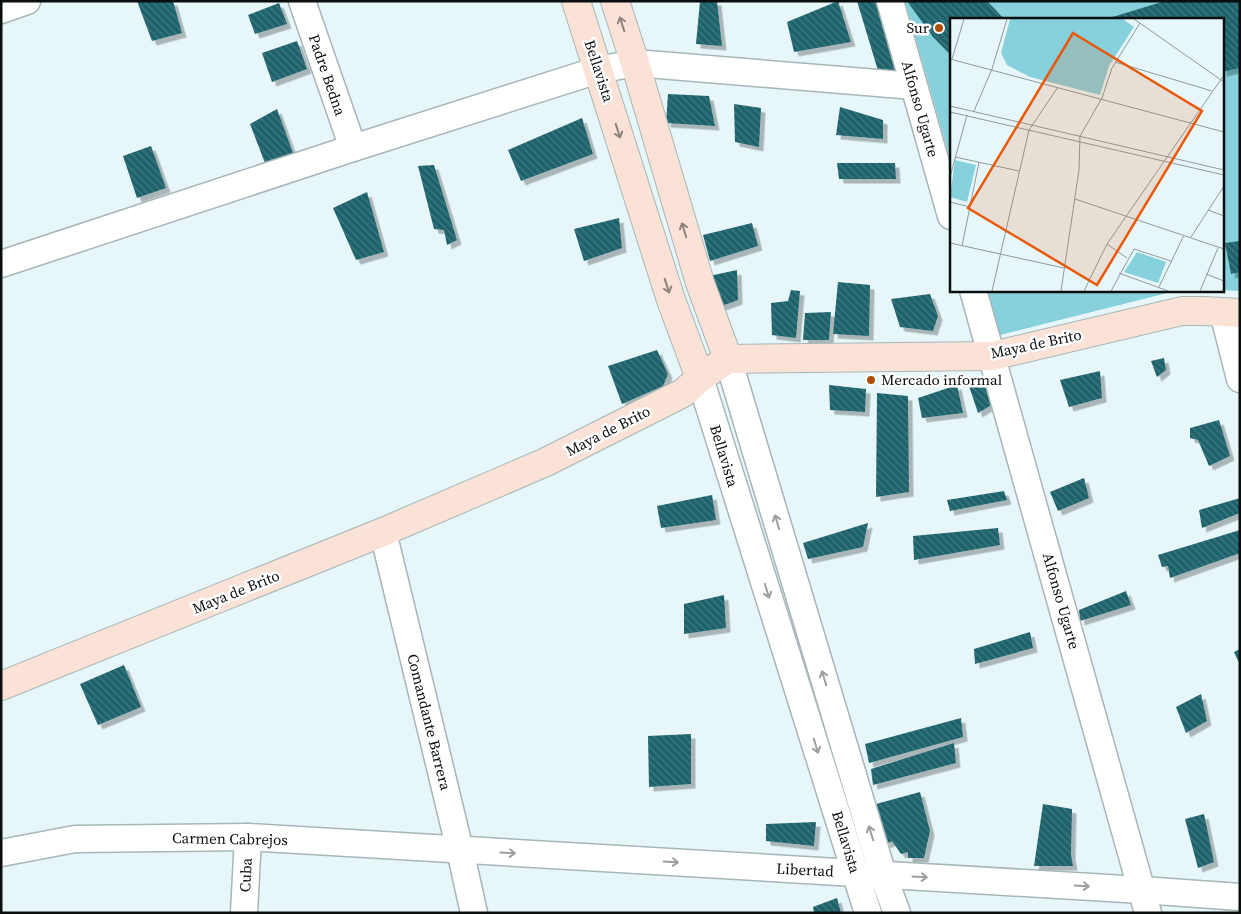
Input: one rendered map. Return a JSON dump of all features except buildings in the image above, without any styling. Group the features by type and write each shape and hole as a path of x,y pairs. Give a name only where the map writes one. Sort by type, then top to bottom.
{"street":[{"name":"Padre Bedna","path":"302,1 353,148"},
{"name":"Bellavista","path":"576,1 671,300 700,378 868,913"},
{"name":"Bellavista","path":"615,1 700,284 728,359 883,875 897,913"},
{"name":"Alfonso Ugarte","path":"890,1 950,212"},
{"path":"1,264 353,148 598,70 635,63 914,86"},
{"name":"Alfonso Ugarte","path":"973,291 1145,901"},
{"name":"Maya de Brito","path":"1,686 383,532 546,462 683,393 700,378 728,359 992,356 1182,311 1231,312"},
{"path":"1231,312 1240,379"},
{"name":"Comandante Barrera","path":"383,532 474,913"},
{"name":"Carmen Cabrejos","path":"1,854 75,839 248,837 460,850"},
{"name":"Cuba","path":"244,913 248,837"},
{"name":"Libertad","path":"460,850 883,875 1145,901 1240,898"}],"shaded area":[{"path":"905,1 1240,1 1240,291 1224,290 1224,18 950,18 950,158"},
{"path":"987,291 1175,291 1000,335"}],"place":[{"name":"Sur","path":"939,28"},
{"name":"Mercado informal","path":"871,380"}]}
